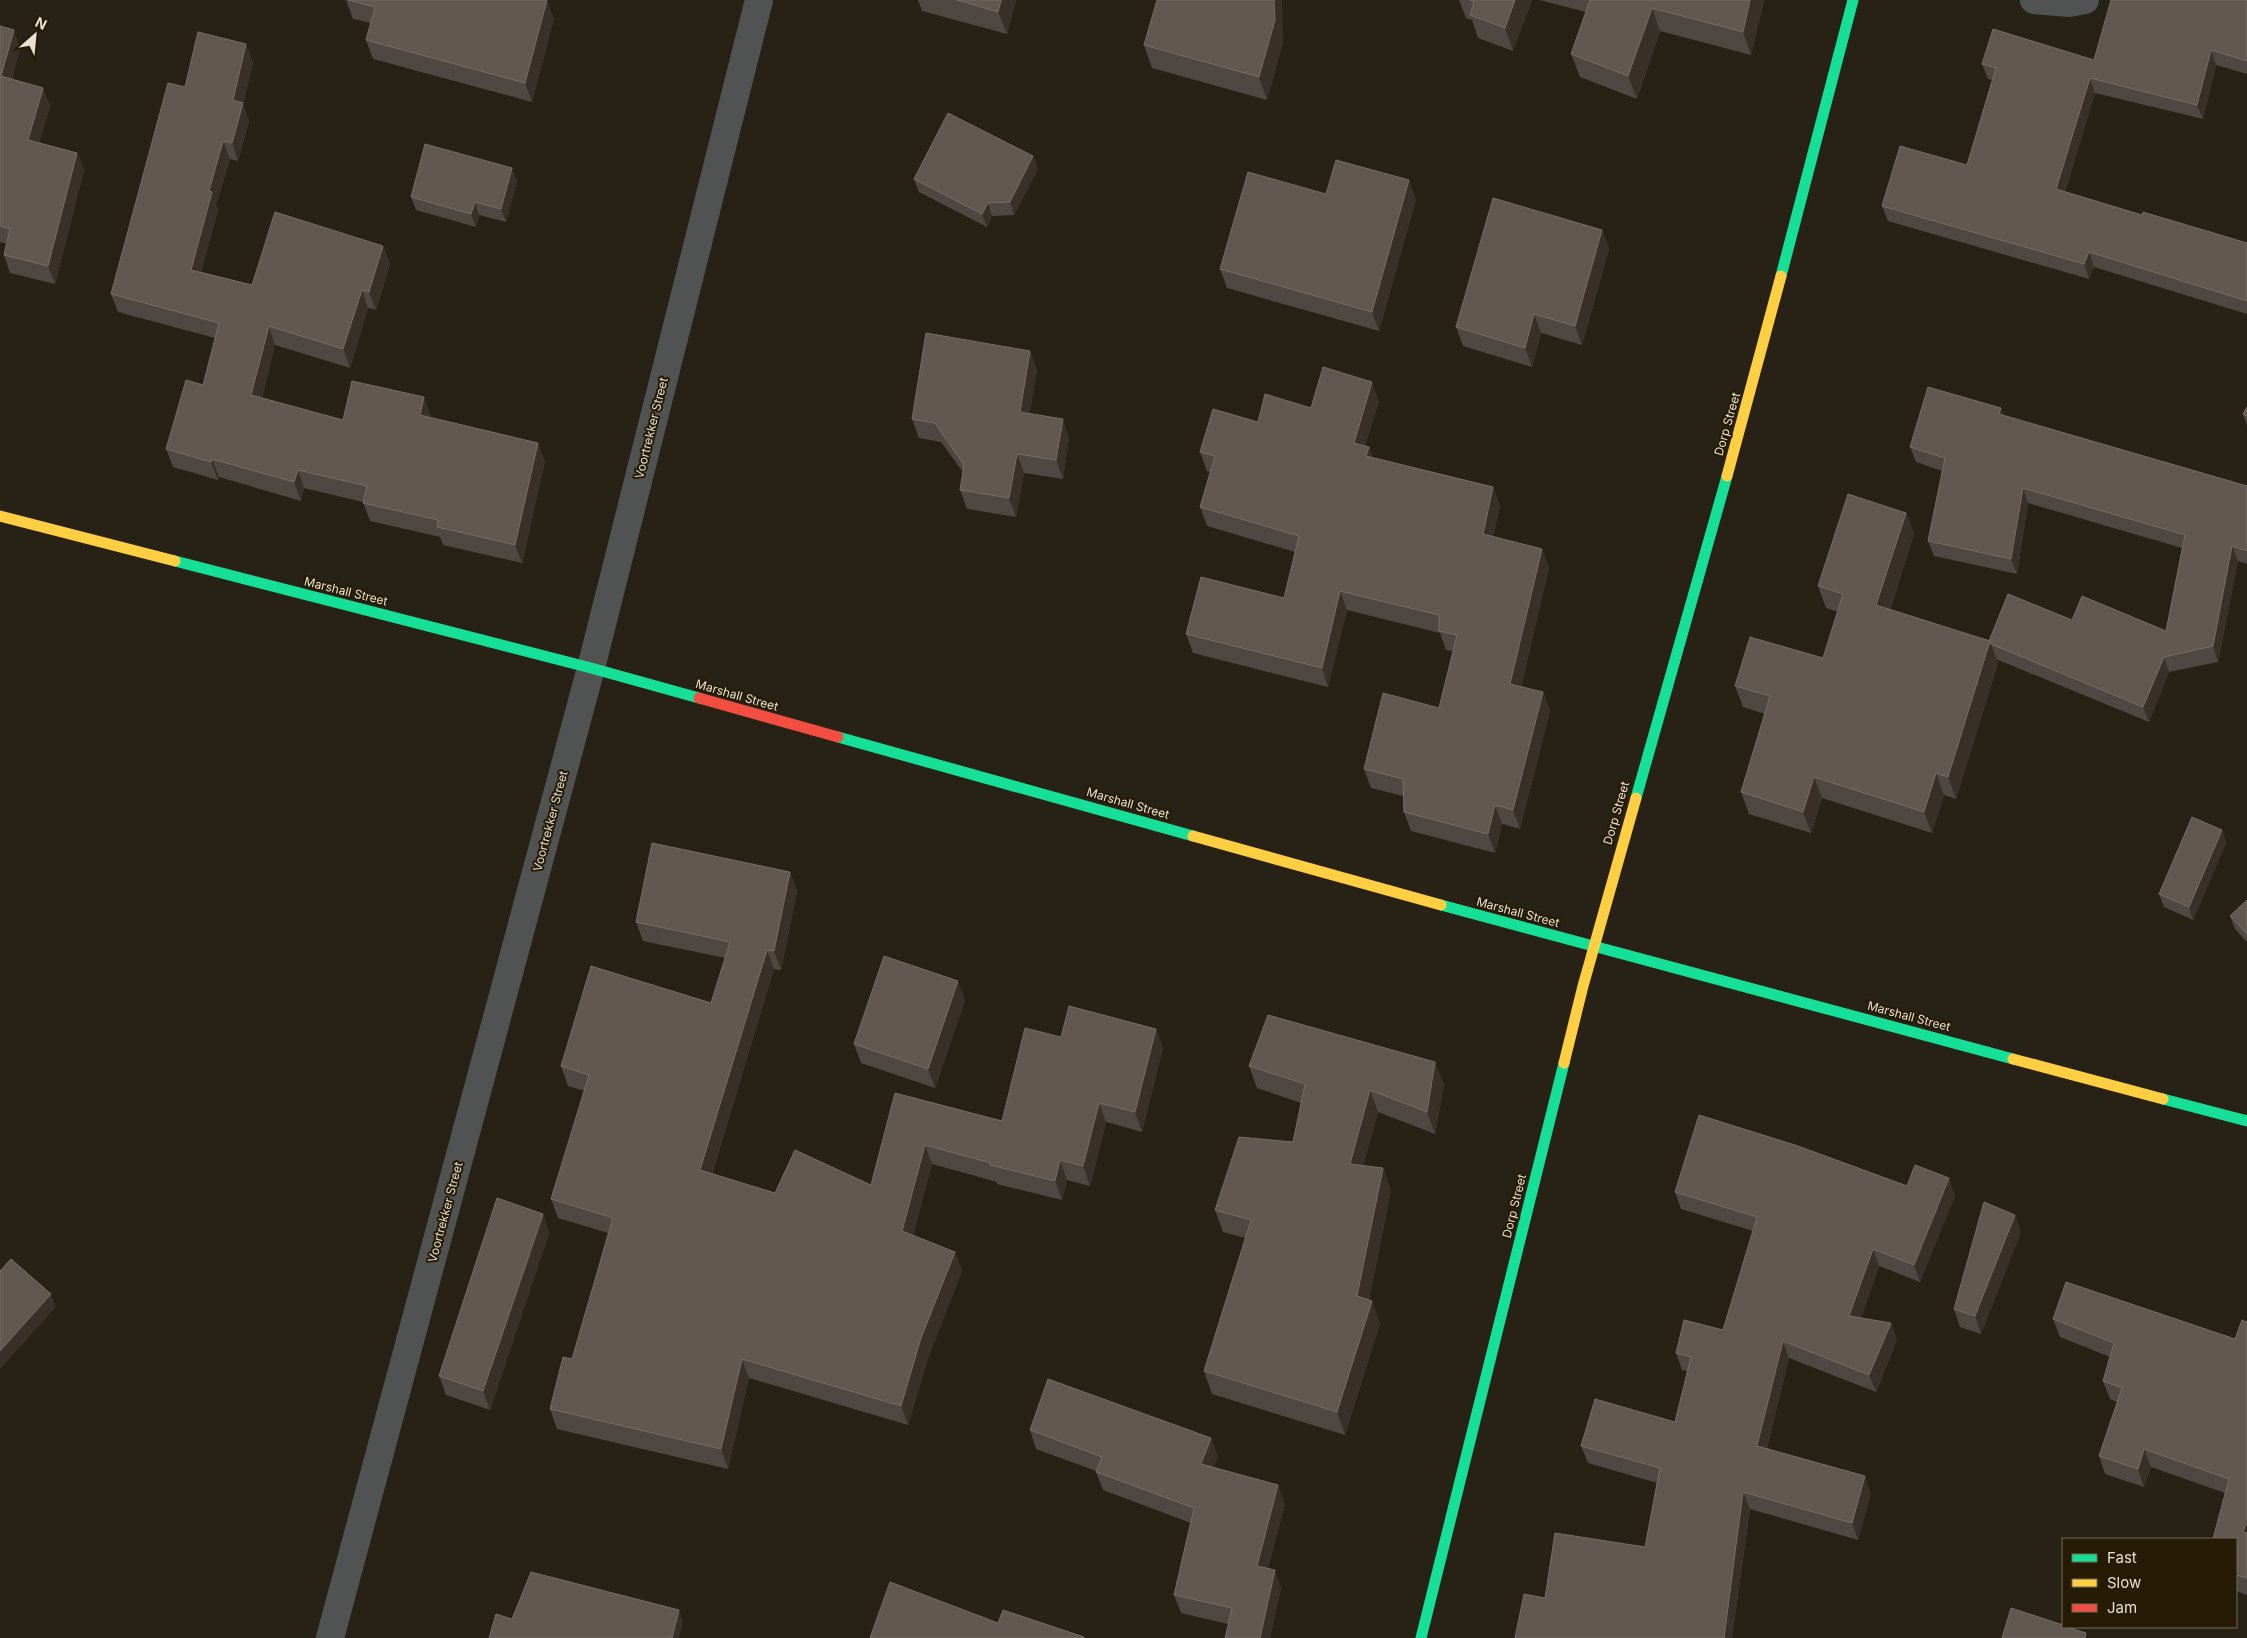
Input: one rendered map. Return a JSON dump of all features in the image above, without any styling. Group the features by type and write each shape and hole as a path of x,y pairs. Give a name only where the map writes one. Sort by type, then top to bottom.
{"street":[{"name":"Voortrekker Street","path":"330,1638 591,668 759,0"},
{"name":"Dorp Street","path":"1421,1638 1593,946 1751,392 1852,0"},
{"path":"2034,0 2069,3 2085,0"},
{"name":"Marshall Street","path":"0,516 591,668 1593,946 2247,1121"}],"building":[{"path":"348,0 547,0 525,83 366,40 375,7"},
{"path":"957,0 1001,0 998,12"},
{"path":"1157,0 1274,0 1275,20 1259,77 1144,45"},
{"path":"1470,0 1515,0 1505,28 1470,15 1474,2"},
{"path":"1590,0 1750,0 1743,32 1652,8 1628,76 1571,54"},
{"path":"2111,0 2247,0 2247,61 2211,50 2197,105 2090,78 2056,189 2142,215 2143,212 2247,243 2247,301 2089,252 2084,264 1882,206 1900,146 1967,165 1996,68 1982,64 1993,29 2094,60"},
{"path":"0,26 14,30 1,76 43,88 28,140 77,153 48,266 4,255 10,229 0,226"},
{"path":"198,32 246,44 233,100 243,103 232,143 223,141 209,191 212,192 191,270 252,285 275,212 383,246 369,292 362,290 343,349 269,326 251,395 343,420 352,381 424,397 420,415 538,443 515,545 437,527 438,520 363,503 367,486 298,470 294,482 212,459 211,462 166,449 186,380 203,385 219,323 111,294 168,83 185,87"},
{"path":"948,113 1033,156 1010,202 988,203 982,214 914,179"},
{"path":"425,144 512,168 501,209 475,202 471,214 411,197"},
{"path":"1336,160 1409,180 1372,312 1220,269 1248,172 1326,194"},
{"path":"1493,198 1602,230 1575,326 1534,314 1525,348 1456,327"},
{"path":"926,333 1030,351 1020,412 1063,419 1056,460 1017,454 1009,498 960,490 964,465 935,423 912,419"},
{"path":"1323,367 1372,382 1354,443 1369,447 1366,456 1493,487 1483,534 1542,549 1510,684 1543,692 1513,810 1495,805 1488,834 1404,812 1403,779 1364,769 1383,693 1439,708 1457,635 1439,631 1439,615 1340,591 1322,668 1186,634 1201,577 1284,598 1299,536 1200,507 1215,456 1200,452 1213,409 1258,422 1265,394 1311,408"},
{"path":"1928,387 2001,408 1999,414 2247,486 2247,551 2232,546 2213,646 2164,657 2143,707 1991,644 1989,641 2008,594 2072,620 2082,596 2166,631 2185,535 2023,488 2011,559 1928,541 1945,458 1910,447"},
{"path":"2247,407 2247,416 2243,414"},
{"path":"1848,494 1906,513 1876,605 1990,641 1948,777 1936,773 1924,812 1814,777 1803,812 1741,792 1770,696 1735,686 1750,637 1823,658 1843,594 1818,586"},
{"path":"2192,817 2222,830 2189,907 2159,894"},
{"path":"652,843 790,872 774,951 767,950 700,1170 775,1193 795,1150 871,1185 895,1093 1002,1121 1025,1028 1061,1037 1069,1006 1156,1029 1135,1112 1099,1103 1083,1166 1060,1160 1055,1181 990,1165 991,1163 925,1145 902,1231 955,1252 921,1338 901,1406 742,1359 721,1449 550,1409 563,1357 572,1359 613,1218 551,1199 589,1075 561,1066 591,966 711,1003 730,942 636,922"},
{"path":"2247,900 2247,934 2230,916"},
{"path":"884,956 958,981 928,1069 854,1044"},
{"path":"1268,1015 1435,1062 1427,1112 1370,1090 1350,1164 1383,1168 1357,1296 1372,1301 1337,1412 1204,1371 1251,1220 1215,1210 1239,1137 1293,1142 1305,1084 1249,1066"},
{"path":"1699,1115 1798,1146 1907,1186 1915,1165 1949,1178 1914,1265 1873,1249 1849,1316 1891,1323 1869,1375 1783,1341 1757,1446 1865,1476 1852,1523 1743,1492 1724,1638 1515,1638 1524,1594 1545,1598 1555,1533 1645,1547 1660,1468 1581,1446 1595,1399 1675,1422 1691,1357 1676,1353 1684,1320 1723,1330 1757,1217 1675,1192"},
{"path":"497,1198 543,1214 483,1391 439,1376"},
{"path":"1984,1202 2015,1215 1975,1316 1954,1309"},
{"path":"11,1259 51,1294 0,1351 0,1271"},
{"path":"2066,1282 2235,1339 2242,1320 2247,1322 2247,1521 2243,1532 2247,1533 2247,1578 2237,1575 2237,1538 2213,1538 2229,1479 2144,1449 2138,1469 2099,1456 2122,1388 2103,1381 2114,1343 2053,1319"},
{"path":"1048,1379 1211,1438 1201,1464 1278,1485 1257,1566 1275,1570 1260,1638 1225,1638 1232,1608 1174,1595 1194,1508 1096,1472 1102,1457 1030,1430"},
{"path":"531,1572 679,1610 672,1638 489,1638 496,1614 512,1619"},
{"path":"890,1582 998,1623 1003,1610 1084,1638 870,1638"},
{"path":"2011,1608 2062,1625 2062,1628 2070,1628 2086,1633 2085,1638 2002,1638"}],"traffic: fast":[{"path":"1781,276 1853,0"},
{"path":"1636,798 1727,476"},
{"path":"175,561 591,668 699,698"},
{"path":"838,737 1193,836"},
{"path":"1441,905 2013,1059"},
{"path":"1421,1638 1564,1063"},
{"path":"2163,1099 2247,1121"}],"traffic: slow":[{"path":"1727,476 1781,276"},
{"path":"0,516 175,561"},
{"path":"1564,1063 1583,986 1636,798"},
{"path":"1193,836 1441,905"},
{"path":"2013,1059 2163,1099"}],"traffic: jam":[{"path":"699,698 838,737"}]}
